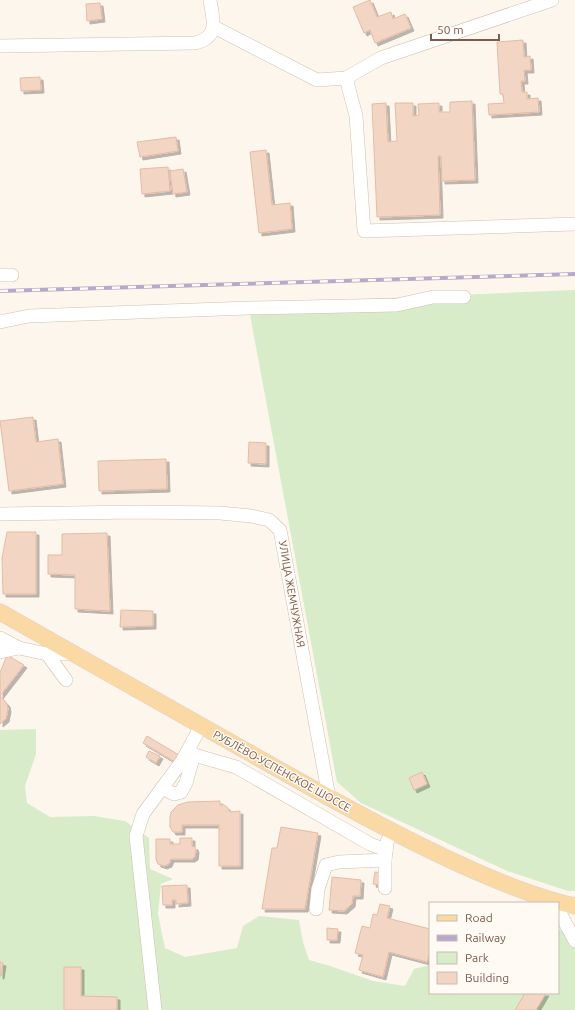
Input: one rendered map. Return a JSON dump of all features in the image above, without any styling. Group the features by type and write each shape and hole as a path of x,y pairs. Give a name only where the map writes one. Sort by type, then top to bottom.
{"main road":[{"name":"РУБЛЁВО-УСПЕНСКОЕ ШОССЕ","path":"0,612 392,832 443,857 509,886 559,902"}],"street":[{"path":"0,46 195,43 203,41 211,35 214,27 210,0"},
{"path":"214,27 317,80 346,78 381,58 552,0"},
{"path":"346,78 356,116 364,231 575,224"},
{"path":"0,322 29,316 249,308 397,305 433,297 464,297"},
{"name":"УЛИЦА ЖЕМЧУЖНАЯ","path":"0,514 137,512 220,513 251,516 269,520 280,530 329,797"},
{"path":"0,638 19,648 47,654 74,654"},
{"path":"0,652 19,648"},
{"path":"47,654 66,680"},
{"path":"162,788 174,794 181,792 186,783 190,753 201,726"},
{"path":"155,1010 136,836 143,814 182,760 190,753"},
{"path":"190,753 236,767 370,844 385,855"},
{"path":"385,888 385,855 387,842 392,832"},
{"path":"316,909 318,889 326,865 385,855"},
{"path":"568,905 561,915 575,941"}],"green space":[{"path":"575,290 575,891 568,891 507,871 361,803 337,782 248,304"},
{"path":"36,729 36,754 25,786 27,803 50,817 94,816 125,821 149,838 150,869 173,879 161,884 158,914 165,948 185,957 237,948 243,926 259,916 299,920 303,942 309,960 373,981 405,986 414,969 429,965 429,994 559,994 559,930 575,931 575,1010 0,1010 0,730"}],"building":[{"path":"370,0 377,17 391,12 393,19 405,14 411,28 375,43 370,30 364,33 353,7"},
{"path":"100,3 102,19 87,21 86,4"},
{"path":"523,40 524,57 530,56 531,70 524,70 525,81 521,81 522,92 527,92 527,99 538,98 539,112 489,115 488,104 504,103 503,94 500,94 497,42"},
{"path":"40,77 41,90 21,91 20,78"},
{"path":"472,101 475,180 442,181 441,156 438,156 440,215 377,217 372,104 386,103 388,142 397,141 395,103 413,103 413,116 419,115 418,104 439,103 439,112 450,112 450,102"},
{"path":"176,137 178,151 140,157 137,142"},
{"path":"266,150 272,205 290,203 292,229 259,233 250,152"},
{"path":"168,167 170,191 142,194 140,169"},
{"path":"183,169 187,192 173,194 170,171"},
{"path":"33,417 36,442 58,439 63,484 9,491 0,421"},
{"path":"249,442 266,443 266,464 248,463"},
{"path":"166,459 167,489 99,491 98,461"},
{"path":"7,532 36,532 36,594 3,594 2,558"},
{"path":"107,533 110,611 75,609 75,575 48,574 48,555 62,555 62,534"},
{"path":"121,610 153,611 153,626 120,627"},
{"path":"7,655 24,665 0,696 0,673"},
{"path":"0,696 7,704 8,709 6,719 0,724"},
{"path":"147,736 179,755 175,762 143,743"},
{"path":"149,751 160,756 156,763 146,757"},
{"path":"422,772 427,784 414,790 409,778"},
{"path":"220,801 220,805 227,807 230,812 240,811 240,866 219,866 219,825 182,825 182,832 173,832 170,827 171,812 178,805 188,802"},
{"path":"281,827 318,833 305,909 262,909 272,848 277,848"},
{"path":"180,838 192,838 192,846 195,847 196,850 195,857 192,859 171,859 169,864 164,866 158,864 156,859 156,839 170,839 170,844 180,844"},
{"path":"375,872 382,873 380,885 373,884"},
{"path":"332,877 361,880 360,896 353,896 352,904 344,911 329,910"},
{"path":"187,885 188,903 176,904 176,900 172,900 172,905 163,905 162,886"},
{"path":"380,904 390,906 387,918 429,929 429,955 427,962 389,952 383,977 359,970 363,955 355,953 362,926 370,928 373,914 377,915"},
{"path":"327,928 338,929 337,940 327,940"},
{"path":"0,962 3,963 1,976 0,976"},
{"path":"64,967 81,967 81,996 117,997 117,1010 64,1010"},
{"path":"524,994 545,994 536,1010 515,1010"}],"railway":[{"path":"0,291 575,274"}]}
